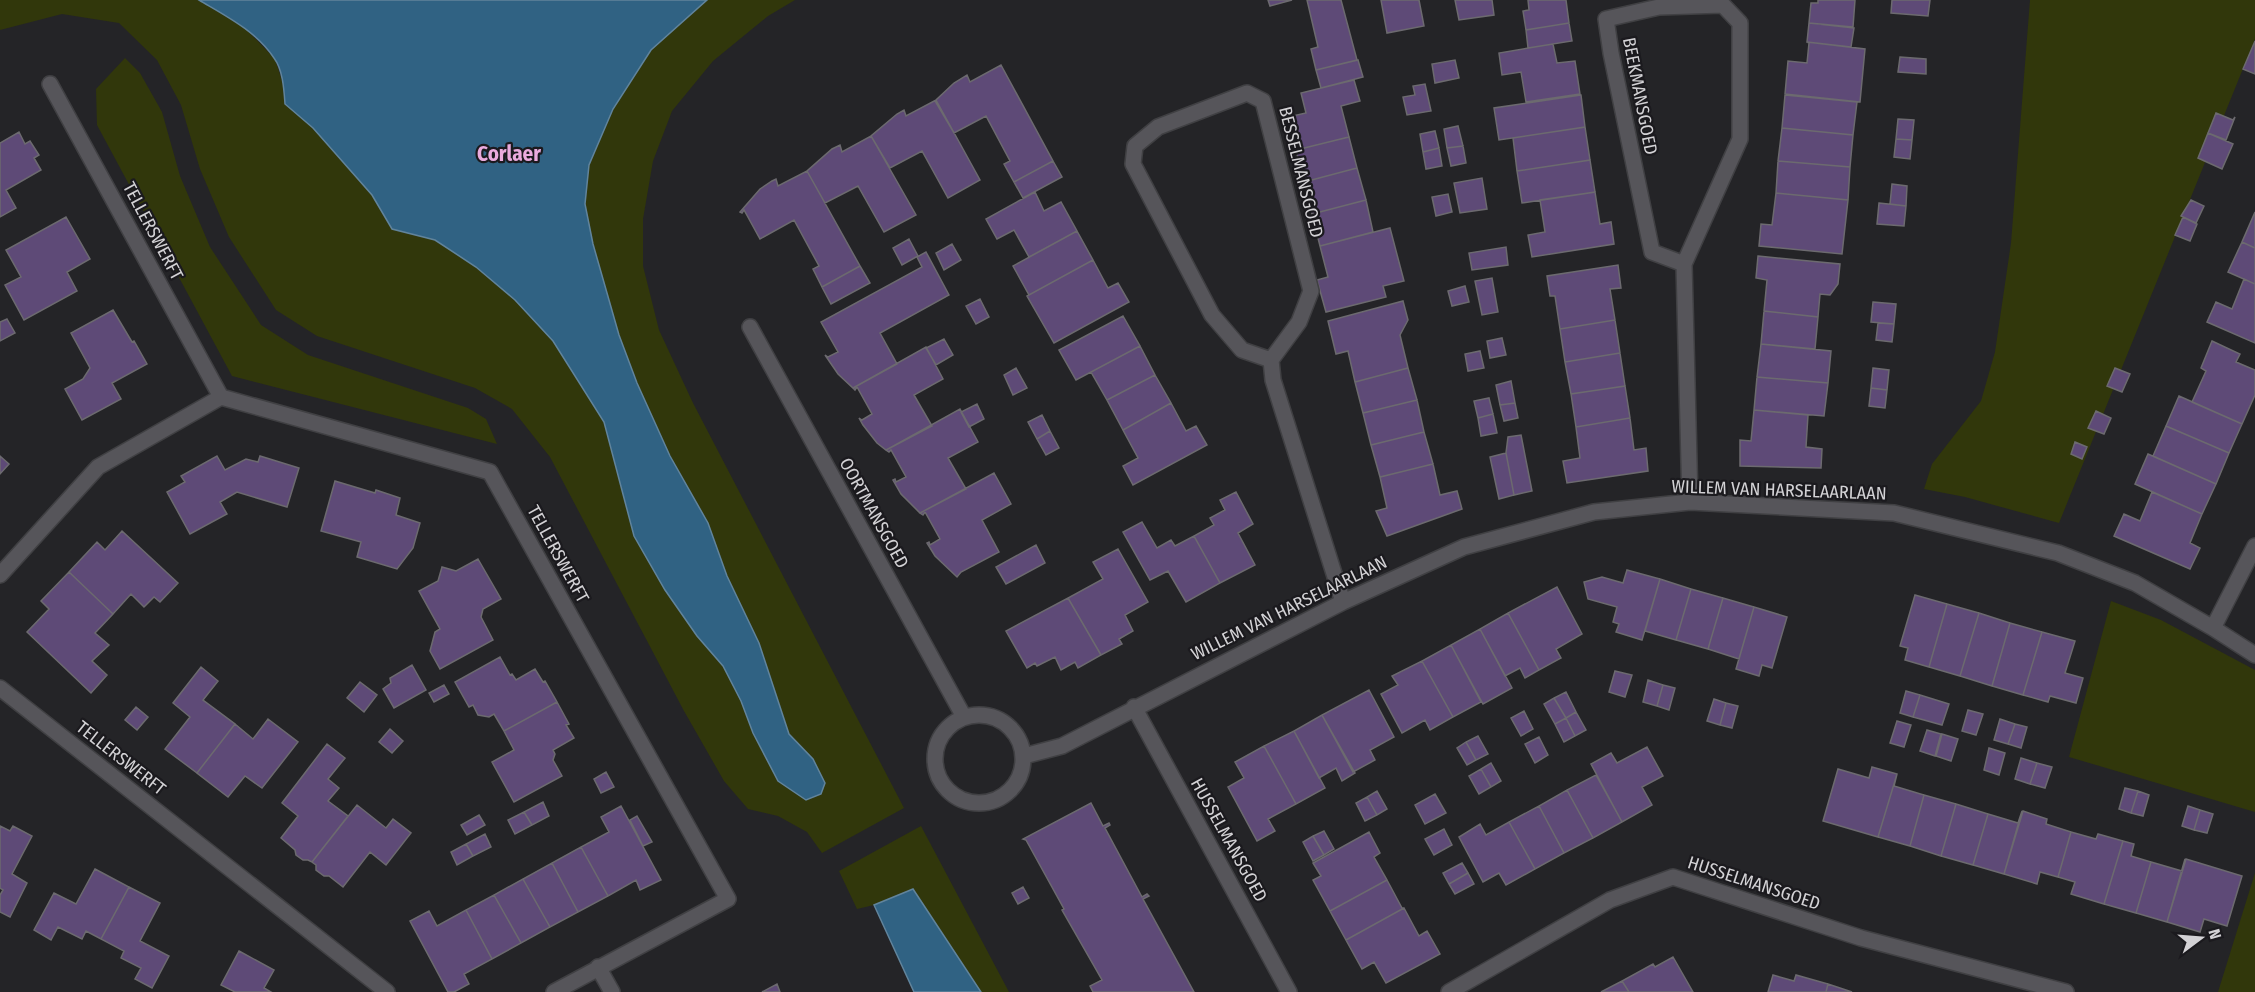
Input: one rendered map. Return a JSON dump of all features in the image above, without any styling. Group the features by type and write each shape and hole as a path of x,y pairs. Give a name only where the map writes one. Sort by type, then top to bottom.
{"street":[{"name":"BEEKMANSGOED","path":"1684,264 1652,252 1606,19 1659,7 1723,5 1740,22 1740,139 1684,264 1690,502"},
{"name":"TELLERSWERFT","path":"51,84 221,397 490,472 728,899 598,967"},
{"name":"BESSELMANSGOED","path":"1247,93 1263,101 1311,291 1299,322 1271,360 1242,350 1212,315 1133,164 1135,146 1158,127 1247,93"},
{"name":"OORTMANSGOED","path":"750,327 964,717"},
{"path":"1271,360 1273,380 1343,602"},
{"path":"0,575 98,467 221,397"},
{"name":"WILLEM VAN HARSELAARLAAN","path":"1134,707 1343,602 1464,547 1594,512 1690,502 1894,513 2058,553 2135,583 2255,655"},
{"path":"2213,628 2255,546"},
{"name":"TELLERSWERFT","path":"0,688 387,992"},
{"path":"1024,756 1062,746 1134,707"},
{"name":"HUSSELMANSGOED","path":"1134,707 1289,992"},
{"path":"980,714 996,717 1010,726 1019,740 1024,756 1022,774 1013,789 999,800 981,804 964,801 948,792 938,777 934,760 938,742 948,727 964,717 980,714"},
{"name":"HUSSELMANSGOED","path":"1449,992 1610,900 1672,878 2016,986 2066,992"},
{"path":"554,992 598,967 612,992"}],"green space":[{"path":"0,0 199,0 244,27 275,59 283,84 285,104 313,128 372,195 392,229 435,240 476,267 515,300 553,341 604,422 634,536 665,590 697,636 723,666 741,701 753,733 778,781 813,759 789,734 759,643 727,576 708,523 670,456 637,383 619,335 593,244 585,204 589,165 613,109 651,50 707,0 795,0 768,16 713,61 672,111 653,161 643,219 643,266 659,330 693,403 904,808 822,853 807,832 778,816 748,809 724,781 684,711 550,457 512,409 475,388 317,336 276,310 229,237 200,169 181,105 157,60 119,23 62,14 0,30"},
{"path":"2030,0 2255,0 2255,39 2059,523 1965,497 1924,489 1932,464 1981,401 1995,352 2011,243"},
{"path":"125,58 140,73 162,112 180,176 210,247 261,325 308,355 468,408 486,419 497,444 232,376 97,125 96,89"},
{"path":"2111,601 2161,620 2255,670 2255,812 2069,757"},
{"path":"921,826 1009,992 981,992 913,889 874,905 857,909 839,871"},
{"path":"2255,873 2255,992 2218,992"}],"water":[{"path":"199,0 707,0 651,50 613,109 589,165 585,204 593,244 619,335 637,383 670,456 708,523 727,576 759,643 789,734 813,759 825,783 821,794 806,800 778,781 753,733 741,701 723,666 697,636 665,590 634,536 604,422 553,341 515,300 476,267 435,240 392,229 372,195 313,128 285,104 279,68 267,48 240,25"},
{"path":"913,889 981,992 914,992 874,905"}],"building":[{"path":"1268,0 1292,0 1270,6"},
{"path":"1307,0 1341,0 1357,60 1316,70 1311,49 1318,47"},
{"path":"1381,0 1419,0 1424,26 1387,33"},
{"path":"1455,0 1492,0 1494,15 1459,20"},
{"path":"1528,0 1566,0 1569,23 1526,30 1523,11 1529,10"},
{"path":"1818,0 1855,0 1853,27 1809,23 1811,3 1818,3"},
{"path":"1892,0 1930,0 1928,16 1891,13"},
{"path":"1569,23 1572,41 1528,48 1526,30"},
{"path":"1809,23 1854,28 1851,47 1807,42"},
{"path":"2255,41 2255,74 2243,69"},
{"path":"1807,42 1865,49 1860,102 1785,94 1788,61 1807,63 1809,43"},
{"path":"1553,44 1557,63 1575,61 1580,94 1526,102 1521,72 1502,75 1499,53"},
{"path":"1900,57 1926,59 1926,74 1898,72"},
{"path":"1358,60 1363,77 1321,88 1316,70"},
{"path":"1455,60 1459,78 1435,83 1432,64"},
{"path":"1001,65 1053,161 1014,182 1004,164 1010,161 986,116 954,133 935,101 954,83 967,75 970,82"},
{"path":"1354,80 1360,101 1341,106 1349,137 1296,150 1288,117 1306,113 1301,93"},
{"path":"1425,84 1431,111 1407,115 1403,97 1415,95 1413,86"},
{"path":"1581,95 1585,127 1499,140 1494,108"},
{"path":"1785,95 1857,102 1853,135 1782,128"},
{"path":"936,100 980,180 948,198 922,151 890,168 871,136 904,110 906,116"},
{"path":"2216,113 2233,120 2235,117 2226,140 2208,133"},
{"path":"1898,119 1914,120 1912,140 1896,139"},
{"path":"1458,126 1463,146 1447,148 1444,129"},
{"path":"1585,127 1590,160 1517,171 1513,138"},
{"path":"1782,128 1853,135 1850,167 1778,161"},
{"path":"1435,131 1439,148 1423,152 1420,134"},
{"path":"19,132 25,144 30,141 39,155 34,158 41,170 6,190 16,208 0,217 0,143"},
{"path":"2208,133 2233,144 2222,169 2198,158"},
{"path":"871,136 916,215 884,232 858,186 825,203 807,171 832,149 840,145 842,152"},
{"path":"1349,137 1357,168 1304,182 1296,150"},
{"path":"1896,139 1912,140 1910,159 1894,157"},
{"path":"1463,146 1466,163 1451,166 1447,148"},
{"path":"1439,148 1442,166 1426,169 1423,152"},
{"path":"1590,160 1595,192 1522,203 1517,171"},
{"path":"1053,161 1062,177 1023,198 1014,182"},
{"path":"1778,161 1850,167 1848,200 1776,193"},
{"path":"1357,168 1366,200 1312,214 1304,182"},
{"path":"807,171 860,266 822,287 813,269 819,266 794,220 760,239 744,210 740,212 760,189 772,181 776,179 778,186"},
{"path":"1482,178 1487,209 1460,213 1454,183"},
{"path":"1892,184 1907,186 1906,206 1890,204"},
{"path":"1035,192 1044,211 1061,202 1077,231 1029,257 1014,230 997,239 986,219"},
{"path":"1595,192 1600,224 1611,222 1614,244 1532,257 1528,235 1545,232 1540,200"},
{"path":"1776,193 1848,200 1842,254 1759,246 1761,224 1772,225"},
{"path":"1448,194 1452,212 1436,216 1432,197"},
{"path":"1366,200 1373,232 1320,246 1312,214"},
{"path":"2191,200 2204,206 2196,223 2181,216"},
{"path":"1879,203 1906,206 1904,226 1877,224"},
{"path":"2255,212 2255,248 2242,242"},
{"path":"66,217 90,259 67,272 77,291 24,320 5,285 21,277 6,250"},
{"path":"2183,217 2197,224 2190,241 2175,235"},
{"path":"1390,228 1404,281 1383,286 1386,297 1326,312 1317,280 1328,277 1320,246"},
{"path":"1077,231 1093,260 1029,295 1013,266"},
{"path":"909,239 918,256 902,265 893,248"},
{"path":"2242,242 2255,248 2255,284 2228,272"},
{"path":"952,244 961,260 944,270 936,253"},
{"path":"1506,247 1508,265 1472,270 1469,253"},
{"path":"926,252 949,295 880,333 897,364 853,388 838,374 825,355 828,357 838,352 821,322 922,267 917,257"},
{"path":"1758,256 1840,264 1838,284 1830,295 1820,294 1818,317 1764,311 1767,280 1756,278"},
{"path":"1093,260 1108,288 1118,283 1129,302 1054,343 1027,296"},
{"path":"1618,265 1621,288 1610,289 1615,320 1560,329 1555,296 1550,296 1547,276"},
{"path":"860,266 870,283 831,304 822,287"},
{"path":"1492,278 1498,312 1482,315 1475,281"},
{"path":"2244,279 2255,284 2255,343 2207,322 2216,302 2232,309"},
{"path":"1465,286 1469,302 1452,306 1448,291"},
{"path":"980,299 989,317 976,324 966,306"},
{"path":"1403,301 1408,320 1400,335 1408,368 1355,382 1348,351 1336,354 1328,321"},
{"path":"1873,302 1896,304 1894,324 1871,322"},
{"path":"113,310 147,364 112,383 121,399 82,420 65,389 83,379 90,368 71,333"},
{"path":"1764,311 1818,317 1815,349 1761,344"},
{"path":"1123,316 1140,346 1076,380 1059,350"},
{"path":"7,319 15,333 0,341 0,322"},
{"path":"1615,320 1620,353 1565,362 1560,329"},
{"path":"1878,323 1894,324 1892,342 1876,340"},
{"path":"1502,338 1506,355 1490,358 1487,341"},
{"path":"944,339 953,355 936,365 926,348"},
{"path":"2212,341 2240,354 2236,362 2255,370 2255,395 2242,424 2192,402 2206,371 2201,368"},
{"path":"1761,344 1831,351 1828,383 1757,377"},
{"path":"1140,346 1155,375 1107,400 1091,372"},
{"path":"926,347 943,379 914,395 932,426 886,450 877,443 859,418 862,420 872,414 857,387 855,390 853,388"},
{"path":"1480,351 1484,368 1468,371 1465,354"},
{"path":"1620,353 1625,386 1571,394 1565,362"},
{"path":"1016,368 1027,388 1013,395 1004,375"},
{"path":"1408,368 1417,400 1363,413 1355,382"},
{"path":"1873,368 1889,370 1887,390 1871,388"},
{"path":"2115,368 2130,374 2122,392 2107,386"},
{"path":"1155,375 1171,403 1123,430 1107,400"},
{"path":"1757,377 1828,383 1824,416 1754,410"},
{"path":"1511,381 1515,403 1500,405 1496,385"},
{"path":"1625,386 1630,418 1576,427 1571,394"},
{"path":"1871,388 1887,390 1885,408 1869,406"},
{"path":"2179,396 2242,424 2229,453 2166,426"},
{"path":"1489,398 1493,414 1478,418 1474,401"},
{"path":"1417,400 1424,432 1371,445 1363,413"},
{"path":"1171,403 1186,431 1196,426 1207,445 1133,485 1123,466 1138,458 1123,430"},
{"path":"1515,403 1518,418 1504,421 1500,405"},
{"path":"977,404 984,419 969,427 961,412"},
{"path":"960,409 978,442 948,458 966,489 920,513 901,494 893,480 895,479 896,482 906,477 891,450 889,452 886,450"},
{"path":"1754,410 1808,415 1806,447 1822,449 1821,468 1740,466 1740,440 1751,441"},
{"path":"2096,411 2111,418 2104,434 2088,428"},
{"path":"1493,414 1497,433 1481,436 1478,418"},
{"path":"1042,415 1050,431 1037,439 1028,422"},
{"path":"1630,418 1634,450 1646,448 1648,471 1567,483 1563,461 1580,458 1576,427"},
{"path":"2166,426 2229,453 2216,484 2153,456"},
{"path":"1050,431 1059,448 1046,455 1037,439"},
{"path":"1424,432 1433,464 1380,477 1371,445"},
{"path":"1521,435 1532,491 1514,495 1506,453 1508,437"},
{"path":"2075,442 2087,447 2082,459 2071,454"},
{"path":"1506,453 1514,495 1499,499 1490,457"},
{"path":"2148,454 2216,484 2202,514 2135,484"},
{"path":"0,456 9,464 0,474"},
{"path":"217,456 225,470 246,459 258,462 260,456 299,468 287,507 237,492 220,502 227,514 190,534 167,492 185,482 181,476"},
{"path":"1433,464 1440,495 1457,491 1462,509 1387,536 1376,511 1387,508 1380,477"},
{"path":"994,473 1011,504 982,520 999,552 961,572 957,577 935,556 927,543 929,542 930,545 940,539 925,512 923,515 920,513"},
{"path":"335,481 400,498 396,515 420,523 413,548 397,569 357,557 361,542 321,531"},
{"path":"1236,492 1253,524 1238,533 1255,565 1220,583 1194,536 1214,525 1210,518 1225,510 1220,500"},
{"path":"2152,492 2202,514 2190,543 2200,548 2190,569 2114,536 2124,514 2140,521"},
{"path":"1142,522 1157,548 1171,540 1175,546 1194,536 1220,583 1186,602 1168,571 1150,580 1123,532"},
{"path":"122,531 178,583 160,602 154,597 144,607 131,594 113,614 69,572 97,542 105,550"},
{"path":"1036,545 1045,563 1006,584 996,567"},
{"path":"1118,549 1148,602 1125,615 1133,631 1119,639 1122,644 1101,655 1068,598 1103,579 1093,562"},
{"path":"478,559 501,599 483,609 481,617 493,640 440,669 430,651 435,632 440,629 419,591 438,581 442,567 456,571"},
{"path":"1627,570 1660,579 1642,640 1616,632 1619,624 1613,622 1617,607 1588,599 1584,582 1602,577 1623,583"},
{"path":"69,572 113,614 95,633 109,645 92,661 107,675 91,693 27,632 49,609 41,601"},
{"path":"1660,579 1691,589 1676,640 1645,631"},
{"path":"1557,587 1582,634 1556,649 1561,658 1539,670 1508,613"},
{"path":"1691,589 1723,598 1708,649 1676,640"},
{"path":"1915,595 1947,604 1929,667 1905,660 1908,648 1900,646"},
{"path":"1068,598 1101,655 1078,668 1075,662 1061,670 1055,657 1027,668 1006,631"},
{"path":"1723,598 1754,607 1739,659 1708,649"},
{"path":"1947,604 1979,613 1960,676 1929,667"},
{"path":"1754,607 1787,617 1772,668 1762,665 1759,676 1736,669"},
{"path":"1508,613 1539,670 1525,678 1520,668 1505,676 1480,629"},
{"path":"1979,613 2010,623 1992,686 1960,676"},
{"path":"2010,623 2042,632 2023,695 1992,686"},
{"path":"1480,629 1512,688 1483,704 1451,645"},
{"path":"2042,632 2075,641 2065,673 2083,678 2076,703 2050,696 2048,702 2023,695"},
{"path":"1451,645 1481,702 1453,717 1422,661"},
{"path":"500,657 510,675 512,674 516,680 535,669 557,702 504,731 494,714 489,717 478,715 473,705 469,707 455,682"},
{"path":"1422,661 1453,717 1430,730 1425,720 1402,733 1381,694 1398,685 1392,676"},
{"path":"412,665 426,690 394,708 383,689 391,683 390,678"},
{"path":"201,667 218,681 203,700 235,724 197,773 165,749 190,717 173,703"},
{"path":"1615,671 1632,675 1625,697 1609,692"},
{"path":"1648,680 1663,685 1657,706 1643,702"},
{"path":"360,682 377,695 364,712 347,698"},
{"path":"444,685 449,694 434,702 429,693"},
{"path":"1663,685 1675,688 1669,710 1657,706"},
{"path":"1369,690 1394,737 1370,750 1375,760 1353,772 1322,715"},
{"path":"1906,691 1920,695 1913,717 1900,713"},
{"path":"1566,692 1576,712 1566,718 1554,698"},
{"path":"1920,695 1949,704 1942,725 1913,717"},
{"path":"1554,698 1566,718 1555,724 1544,704"},
{"path":"1714,699 1726,703 1720,725 1707,721"},
{"path":"557,702 574,738 553,750 555,754 553,760 562,776 514,802 492,762 514,750 504,731"},
{"path":"1726,703 1738,706 1732,728 1720,725"},
{"path":"136,707 148,717 137,730 125,720"},
{"path":"1968,710 1983,714 1976,735 1962,731"},
{"path":"1524,711 1533,729 1521,736 1511,718"},
{"path":"1576,712 1586,730 1575,736 1566,718"},
{"path":"1322,715 1355,773 1342,781 1336,768 1319,778 1294,731"},
{"path":"1566,718 1575,736 1564,742 1555,724"},
{"path":"268,719 298,742 262,788 245,776 228,797 197,773 235,724 253,739"},
{"path":"2000,719 2015,724 2008,744 1994,740"},
{"path":"1897,721 1911,725 1904,747 1890,743"},
{"path":"2015,724 2027,727 2021,748 2008,744"},
{"path":"390,729 403,741 392,753 379,742"},
{"path":"1927,730 1941,734 1935,756 1920,751"},
{"path":"1294,731 1325,788 1296,804 1264,746"},
{"path":"1942,734 1958,739 1951,761 1936,756"},
{"path":"1478,736 1488,754 1476,760 1466,742"},
{"path":"1539,737 1548,755 1535,763 1525,744"},
{"path":"1466,742 1476,760 1467,765 1457,748"},
{"path":"327,744 345,758 328,779 339,788 328,801 348,816 312,862 296,855 295,850 281,838 298,816 282,803"},
{"path":"1264,746 1296,804 1268,819 1275,831 1257,841 1228,787 1244,778 1235,762"},
{"path":"1647,747 1663,776 1642,787 1652,805 1622,822 1591,764 1611,753 1617,763"},
{"path":"1989,748 2005,753 1999,775 1984,770"},
{"path":"2021,758 2037,763 2030,784 2015,779"},
{"path":"1491,763 1501,781 1491,787 1481,769"},
{"path":"2037,763 2052,767 2045,788 2030,784"},
{"path":"1872,767 1897,774 1878,837 1823,821 1838,769 1869,778"},
{"path":"1481,769 1491,787 1479,794 1469,776"},
{"path":"606,772 614,787 601,793 594,779"},
{"path":"1897,774 1894,786 1924,795 1910,846 1878,837"},
{"path":"1596,775 1622,822 1593,838 1567,790"},
{"path":"2125,788 2138,791 2131,813 2119,809"},
{"path":"1567,790 1593,838 1564,853 1539,806"},
{"path":"1377,791 1387,809 1377,815 1367,797"},
{"path":"2138,791 2149,795 2143,816 2131,813"},
{"path":"1435,794 1446,813 1425,824 1415,805"},
{"path":"1924,795 1956,804 1941,856 1910,846"},
{"path":"1367,797 1377,815 1365,821 1356,803"},
{"path":"543,802 549,816 532,825 524,812"},
{"path":"1091,803 1103,826 1109,823 1110,825 1105,828 1142,897 1147,894 1149,896 1143,899 1194,992 1093,992 1090,986 1102,980 1026,840 1023,839"},
{"path":"1956,804 1988,814 1973,865 1941,856"},
{"path":"357,805 386,828 393,819 411,833 386,865 370,852 343,887 329,876 324,876 316,870 316,865 312,862"},
{"path":"621,806 661,880 640,890 636,880 608,896 581,847 609,832 601,817"},
{"path":"1539,806 1564,853 1535,869 1509,822"},
{"path":"2188,806 2200,810 2194,830 2182,826"},
{"path":"2200,810 2213,814 2207,833 2194,830"},
{"path":"2022,811 2004,874 1973,865 1988,814 2018,823"},
{"path":"2023,811 2047,819 2046,824 2071,832 2058,877 2040,872 2037,884 2004,874"},
{"path":"524,812 532,825 515,834 508,820"},
{"path":"479,815 485,825 467,835 461,825"},
{"path":"637,816 652,842 643,846 630,820"},
{"path":"1509,822 1535,869 1506,885 1499,873 1483,882 1459,837 1480,824 1486,835"},
{"path":"0,826 10,831 13,826 32,836 12,874 27,883 10,917 0,912 0,895 3,890 0,888"},
{"path":"1444,829 1452,845 1434,855 1425,839"},
{"path":"1324,831 1334,849 1324,855 1313,836"},
{"path":"1369,832 1380,853 1374,857 1387,880 1330,911 1313,880 1321,876 1313,863"},
{"path":"2071,832 2096,839 2098,834 2123,841 2104,904 2071,894 2075,882 2058,877"},
{"path":"485,834 491,847 473,856 466,844"},
{"path":"1313,836 1324,855 1313,861 1303,842"},
{"path":"2123,841 2134,844 2131,856 2151,862 2136,913 2104,904"},
{"path":"466,844 473,856 457,865 451,852"},
{"path":"581,847 608,896 578,912 552,863"},
{"path":"2186,859 2242,876 2227,926 2204,919 2200,932 2167,922"},
{"path":"2151,862 2182,871 2167,922 2136,913"},
{"path":"552,863 578,912 550,927 523,879"},
{"path":"1462,863 1468,873 1449,884 1443,873"},
{"path":"95,869 129,887 101,939 86,931 82,939 58,927 51,940 34,930 54,893 76,904"},
{"path":"1468,873 1474,884 1455,894 1449,884"},
{"path":"523,879 550,927 521,943 494,895"},
{"path":"1387,880 1404,908 1346,940 1330,911"},
{"path":"129,887 160,903 140,941 169,956 152,988 135,979 141,968 121,958 124,951 101,939"},
{"path":"1023,887 1029,898 1018,904 1012,893"},
{"path":"494,895 521,943 492,959 466,910"},
{"path":"1404,908 1419,936 1427,931 1440,954 1386,983 1374,962 1362,969 1346,940"},
{"path":"466,910 492,959 464,974 469,984 454,992 448,992 410,921 429,911 437,926"},
{"path":"239,951 274,970 264,988 271,992 235,992 221,985"},
{"path":"1673,957 1693,992 1629,992 1622,981 1653,964 1655,967"},
{"path":"1773,975 1794,981 1796,975 1828,984 1826,992 1768,992"},
{"path":"1622,981 1629,992 1601,992"},
{"path":"777,984 780,992 762,992"},
{"path":"1828,984 1852,992 1826,992"}],"district":[{"name":"Corlaer","path":"509,154"}]}
